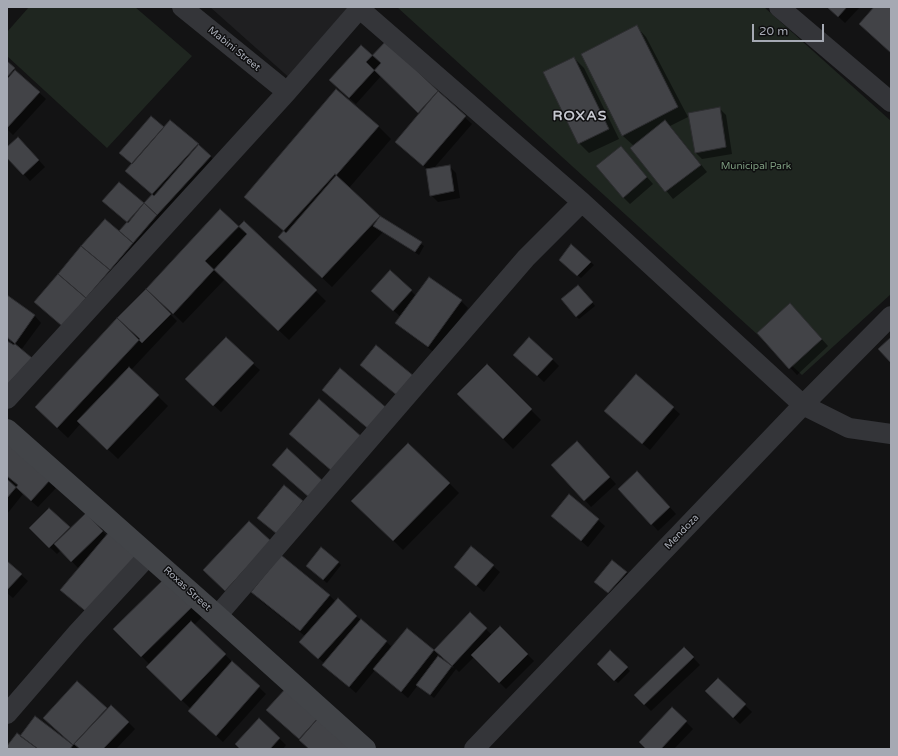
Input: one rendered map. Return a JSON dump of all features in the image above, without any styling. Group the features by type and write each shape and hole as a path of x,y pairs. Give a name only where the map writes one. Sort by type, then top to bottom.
{"main road":[{"name":"Roxas Street","path":"7,430 365,749"}],"street":[{"name":"Mabini Street","path":"182,7 287,92"},
{"path":"779,7 891,102"},
{"path":"7,399 287,92 361,8 582,202 803,405 849,428 891,434"},
{"path":"217,616 526,258 582,202"},
{"name":"Mendoza","path":"474,749 803,405 891,316"},
{"path":"7,714 77,633 149,555"}],"shaded area":[{"path":"210,7 358,7 293,81"}],"green space":[{"path":"29,7 135,7 192,56 107,148 7,56 7,32"},
{"name":"Municipal Park","path":"397,7 764,7 891,121 891,294 802,375"}],"building":[{"path":"827,7 847,7 838,17"},
{"path":"874,7 891,7 891,53 859,24"},
{"path":"637,25 678,107 622,136 581,54"},
{"path":"386,41 438,91 418,113 366,62"},
{"path":"361,45 381,63 349,98 329,80"},
{"path":"574,57 609,129 578,144 543,72"},
{"path":"7,61 15,68 7,77"},
{"path":"15,70 40,92 7,128 7,79"},
{"path":"336,89 379,126 286,233 244,197"},
{"path":"438,91 466,116 423,166 395,142"},
{"path":"720,107 726,147 695,153 688,113"},
{"path":"151,116 164,127 132,164 119,153"},
{"path":"170,120 199,144 154,196 125,171"},
{"path":"665,120 701,165 665,192 630,148"},
{"path":"18,137 39,160 23,175 7,158 7,147"},
{"path":"198,144 211,156 157,215 144,203"},
{"path":"621,146 647,177 623,198 596,166"},
{"path":"450,165 454,191 430,196 426,169"},
{"path":"335,174 380,216 322,278 278,237"},
{"path":"119,182 144,203 128,223 102,201"},
{"path":"144,203 157,215 133,243 119,231"},
{"path":"220,209 247,234 173,314 146,289"},
{"path":"380,216 422,242 415,252 373,226"},
{"path":"105,219 133,243 110,270 81,246"},
{"path":"244,221 317,290 278,331 205,261"},
{"path":"571,244 591,262 577,276 559,260"},
{"path":"81,246 110,270 86,298 58,274"},
{"path":"390,270 412,290 393,311 371,291"},
{"path":"58,274 86,298 62,326 34,302"},
{"path":"429,277 462,300 428,347 395,323"},
{"path":"578,285 593,302 576,317 561,299"},
{"path":"146,289 171,314 142,343 117,318"},
{"path":"7,295 35,315 14,345 7,341"},
{"path":"790,303 822,339 789,369 757,333"},
{"path":"117,318 140,339 57,428 35,407"},
{"path":"226,337 254,363 213,406 185,379"},
{"path":"529,337 553,359 537,376 513,355"},
{"path":"891,337 891,363 878,349"},
{"path":"8,338 32,358 7,385 7,339"},
{"path":"376,345 415,377 399,397 360,365"},
{"path":"487,364 532,409 503,439 457,394"},
{"path":"129,367 159,395 107,450 77,421"},
{"path":"340,368 389,410 371,431 322,390"},
{"path":"636,374 674,407 642,444 604,411"},
{"path":"319,399 363,438 333,472 289,434"},
{"path":"7,440 50,480 31,501 7,479"},
{"path":"577,441 610,477 584,501 551,465"},
{"path":"408,443 450,483 393,541 351,501"},
{"path":"287,448 325,483 311,499 272,465"},
{"path":"637,471 670,507 651,525 618,489"},
{"path":"7,476 18,485 7,498"},
{"path":"284,485 303,501 277,534 257,518"},
{"path":"569,494 599,519 581,541 551,516"},
{"path":"49,508 70,527 49,548 29,528"},
{"path":"86,513 103,531 71,562 54,544"},
{"path":"249,521 271,541 225,591 203,570"},
{"path":"109,532 138,556 89,614 60,590"},
{"path":"471,546 494,565 476,586 454,567"},
{"path":"321,547 339,562 323,580 306,566"},
{"path":"281,555 330,595 300,631 251,592"},
{"path":"612,560 627,572 608,593 594,582"},
{"path":"7,561 22,574 7,590"},
{"path":"165,578 193,606 141,657 113,629"},
{"path":"338,598 357,616 318,659 299,642"},
{"path":"470,612 487,628 452,666 434,650"},
{"path":"361,619 387,641 349,687 322,665"},
{"path":"191,621 226,654 181,701 146,667"},
{"path":"500,626 528,654 499,683 471,655"},
{"path":"407,628 434,650 401,692 373,669"},
{"path":"684,647 694,657 644,705 634,695"},
{"path":"610,650 628,667 614,681 597,664"},
{"path":"438,656 452,666 430,695 416,685"},
{"path":"232,661 260,686 216,736 188,711"},
{"path":"718,678 746,704 733,718 705,691"},
{"path":"77,681 107,708 73,745 43,718"},
{"path":"287,687 320,716 299,739 266,710"},
{"path":"111,705 129,722 103,749 80,749 74,744"},
{"path":"672,707 687,721 661,749 646,749 639,742"},
{"path":"35,716 73,745 70,749 38,749 20,736"},
{"path":"320,716 357,749 309,749 299,740"},
{"path":"259,718 280,738 270,749 240,749 235,744"},
{"path":"17,733 38,749 7,749 7,746"}],"district":[{"name":"ROXAS","path":"580,116"}]}
